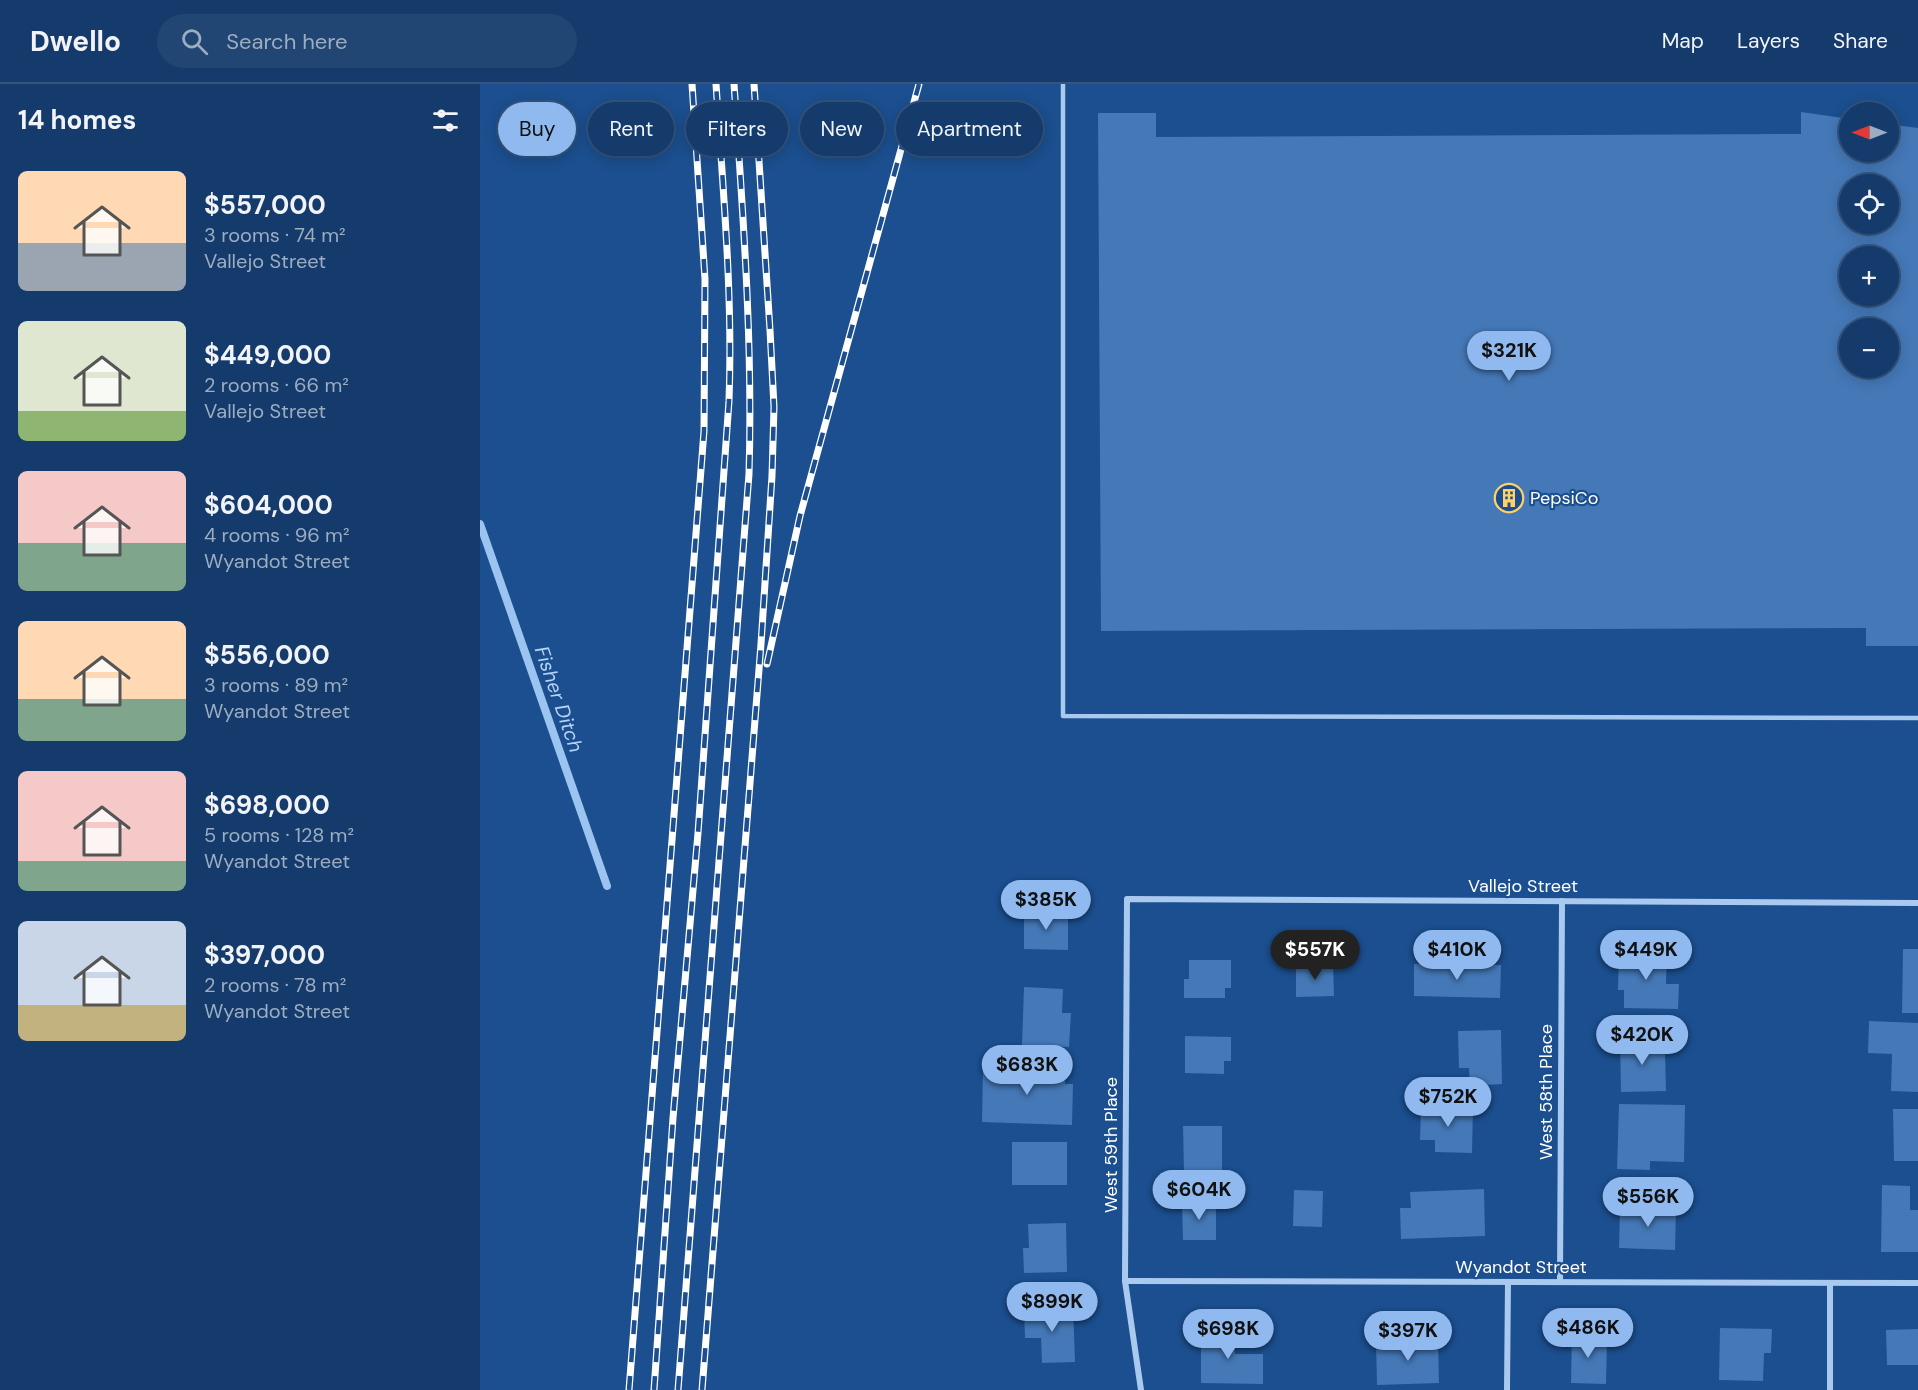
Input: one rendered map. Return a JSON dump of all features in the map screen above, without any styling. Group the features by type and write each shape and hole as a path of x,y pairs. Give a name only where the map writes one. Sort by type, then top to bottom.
{"street":[{"name":"Vallejo Street","path":"1127,899 1918,903"},
{"name":"West 59th Place","path":"1127,899 1125,1281 1140,1390"},
{"name":"West 58th Place","path":"1560,1282 1562,902"},
{"name":"Wyandot Street","path":"1125,1281 1918,1283"},
{"path":"1507,1390 1508,1282"},
{"path":"1830,1283 1830,1390"}],"lane":[{"path":"1063,84 1063,716 1918,718"}],"building":[{"name":"PepsiCo","path":"1801,112 1839,117 1839,162 1899,162 1899,125 1918,128 1918,646 1866,646 1866,628 1101,631 1098,113 1156,113 1156,137 1801,134"},
{"path":"1024,911 1068,912 1068,950 1024,949"},
{"path":"1903,949 1918,949 1918,1013 1902,1013"},
{"path":"1619,951 1667,953 1666,984 1679,984 1678,1009 1624,1008 1624,990 1618,990"},
{"path":"1189,960 1231,960 1231,988 1225,988 1225,998 1184,998 1184,979 1189,979"},
{"path":"1414,964 1501,965 1500,998 1414,996"},
{"path":"1333,965 1334,996 1296,997 1296,966"},
{"path":"1024,987 1063,989 1062,1013 1071,1013 1069,1047 1022,1045"},
{"path":"1869,1021 1918,1023 1918,1092 1891,1091 1892,1054 1868,1053"},
{"path":"1501,1030 1502,1084 1470,1086 1469,1068 1459,1068 1458,1031"},
{"path":"1185,1036 1231,1037 1231,1061 1224,1061 1224,1074 1185,1073"},
{"path":"1620,1037 1654,1037 1654,1051 1665,1051 1666,1091 1621,1092"},
{"path":"983,1066 1065,1068 1065,1084 1073,1084 1072,1125 982,1122"},
{"path":"1619,1104 1685,1105 1684,1162 1650,1161 1650,1170 1617,1169"},
{"path":"1421,1105 1473,1107 1472,1153 1435,1152 1435,1140 1420,1140"},
{"path":"1893,1109 1918,1109 1918,1161 1894,1161"},
{"path":"1183,1126 1222,1126 1222,1172 1184,1172"},
{"path":"1012,1142 1067,1142 1067,1185 1012,1185"},
{"path":"1882,1185 1910,1186 1910,1210 1918,1210 1918,1252 1881,1252"},
{"path":"1484,1189 1485,1236 1401,1239 1400,1208 1411,1208 1410,1192"},
{"path":"1294,1190 1323,1191 1322,1227 1293,1226"},
{"path":"1182,1203 1216,1203 1216,1240 1183,1240"},
{"path":"1620,1207 1676,1208 1675,1250 1619,1248"},
{"path":"1066,1223 1067,1272 1024,1273 1023,1248 1029,1248 1028,1224"},
{"path":"1073,1307 1075,1362 1042,1363 1041,1338 1025,1338 1024,1309"},
{"path":"1720,1328 1772,1329 1771,1353 1764,1353 1763,1381 1719,1380"},
{"path":"1201,1329 1235,1329 1235,1354 1263,1354 1263,1384 1201,1383"},
{"path":"1918,1329 1918,1365 1887,1365 1886,1330"},
{"path":"1572,1330 1592,1330 1592,1340 1607,1341 1606,1384 1571,1383"},
{"path":"1438,1339 1439,1383 1377,1385 1376,1341"}],"waterway":[{"name":"Fisher Ditch","path":"480,524 607,886"}],"railway":[{"path":"629,1390 704,431 705,279 692,84"},
{"path":"654,1390 729,401 730,322 716,84"},
{"path":"678,1390 749,474 750,376 744,230 734,84"},
{"path":"702,1390 761,644 772,476 774,407 754,84"},
{"path":"767,664 800,516 919,84"}],"place":[{"name":"PepsiCo","path":"1509,498"}]}
